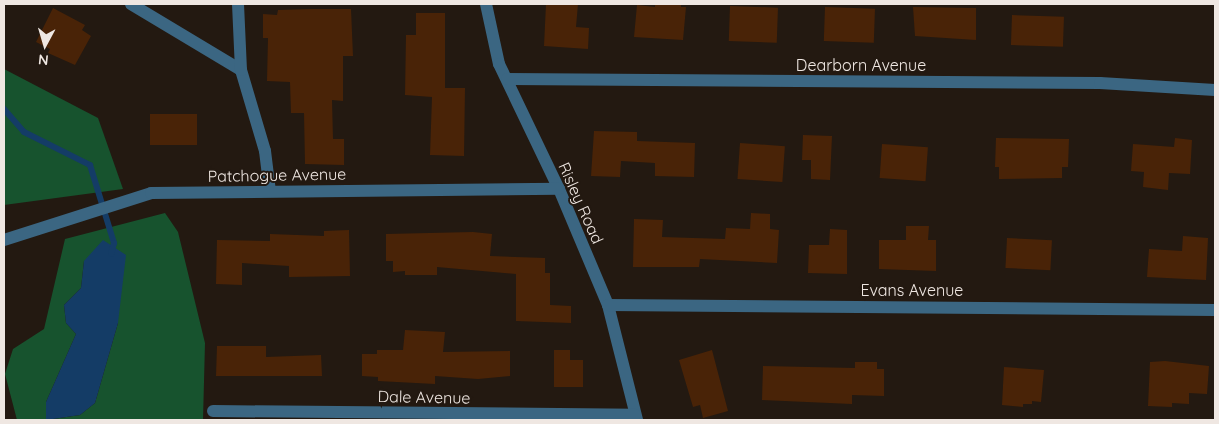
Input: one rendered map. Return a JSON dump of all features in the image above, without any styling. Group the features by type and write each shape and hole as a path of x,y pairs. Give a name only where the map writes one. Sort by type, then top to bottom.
{"street":[{"path":"131,4 241,70"},
{"path":"238,4 241,70 265,151 270,190"},
{"name":"Risley Road","path":"486,4 499,64 558,188 608,305 636,418"},
{"name":"Dearborn Avenue","path":"507,78 1100,84 1215,90"},
{"name":"Patchogue Avenue","path":"4,240 151,193 270,190 558,188"},
{"name":"Evans Avenue","path":"608,305 1215,310"},
{"name":"Dale Avenue","path":"213,411 636,418"}],"green space":[{"path":"4,69 98,118 123,189 4,205"},
{"path":"165,213 178,232 205,343 203,420 46,420 17,420 5,374 13,349 44,329 65,239","holes":["84,261 118,323 95,403 80,415 46,420 46,402 76,334 66,323 64,305 81,288"]}],"water":[{"path":"103,240 126,255 118,323 95,403 80,415 46,420 46,402 76,334 66,323 64,305 81,288 84,261"}],"building":[{"path":"546,4 578,4 576,27 589,28 588,49 544,46"},
{"path":"655,4 681,4 681,7 686,7 683,40 634,37 637,5 655,7"},
{"path":"730,6 778,8 777,43 729,41"},
{"path":"825,7 875,9 874,43 824,41"},
{"path":"913,7 976,8 976,40 915,36"},
{"path":"53,8 85,25 82,30 91,36 75,65 48,53 50,49 36,42"},
{"path":"351,9 353,56 343,56 343,101 332,100 333,139 344,139 344,165 305,164 304,113 291,113 290,82 267,81 268,38 263,38 263,14 277,15 278,10"},
{"path":"416,13 445,13 445,88 465,88 464,156 430,155 432,97 405,95 406,35 416,35"},
{"path":"1012,15 1064,17 1063,47 1011,45"},
{"path":"150,114 197,114 197,145 150,145"},
{"path":"594,131 637,132 637,141 695,143 694,177 655,176 655,163 621,161 620,177 591,176"},
{"path":"803,135 832,136 830,180 811,179 811,160 802,160"},
{"path":"996,138 1069,139 1068,167 1062,167 1062,178 999,179 999,167 995,167"},
{"path":"1175,138 1192,140 1190,174 1169,173 1168,190 1143,187 1144,172 1131,171 1133,144 1174,147"},
{"path":"740,143 785,146 782,182 737,179"},
{"path":"882,144 928,147 926,181 880,178"},
{"path":"751,213 770,214 770,229 779,230 777,263 700,259 699,267 633,267 634,219 663,220 662,237 725,239 726,228 750,229"},
{"path":"906,226 929,226 928,240 936,240 936,271 879,269 879,240 906,240"},
{"path":"830,229 847,230 847,274 808,273 809,245 829,245"},
{"path":"349,230 350,276 289,277 289,266 242,263 242,285 216,284 217,240 270,241 270,234 324,236 324,231"},
{"path":"473,232 492,234 490,256 545,258 545,273 550,273 550,305 571,306 571,323 516,321 516,274 437,267 437,275 405,275 405,271 393,272 393,261 386,261 386,234"},
{"path":"1183,236 1208,238 1206,280 1147,277 1149,249 1182,251"},
{"path":"1007,238 1052,240 1050,270 1005,268"},
{"path":"405,330 445,332 443,352 510,351 510,376 478,379 435,376 435,384 378,381 378,377 362,376 362,354 377,354 377,350 403,350"},
{"path":"217,346 266,346 266,357 321,355 322,376 216,376"},
{"path":"554,350 570,350 570,360 583,360 583,387 554,387"},
{"path":"712,350 728,411 703,418 700,405 693,407 679,360"},
{"path":"1165,361 1209,366 1207,394 1189,393 1189,404 1172,403 1172,407 1148,406 1150,362"},
{"path":"855,362 877,362 877,369 884,369 884,396 852,395 852,404 762,400 763,366 855,368"},
{"path":"1004,367 1044,370 1041,402 1032,401 1032,404 1023,404 1023,407 1002,405"}],"waterway":[{"path":"4,109 24,132 90,165 114,243 111,254"}]}
